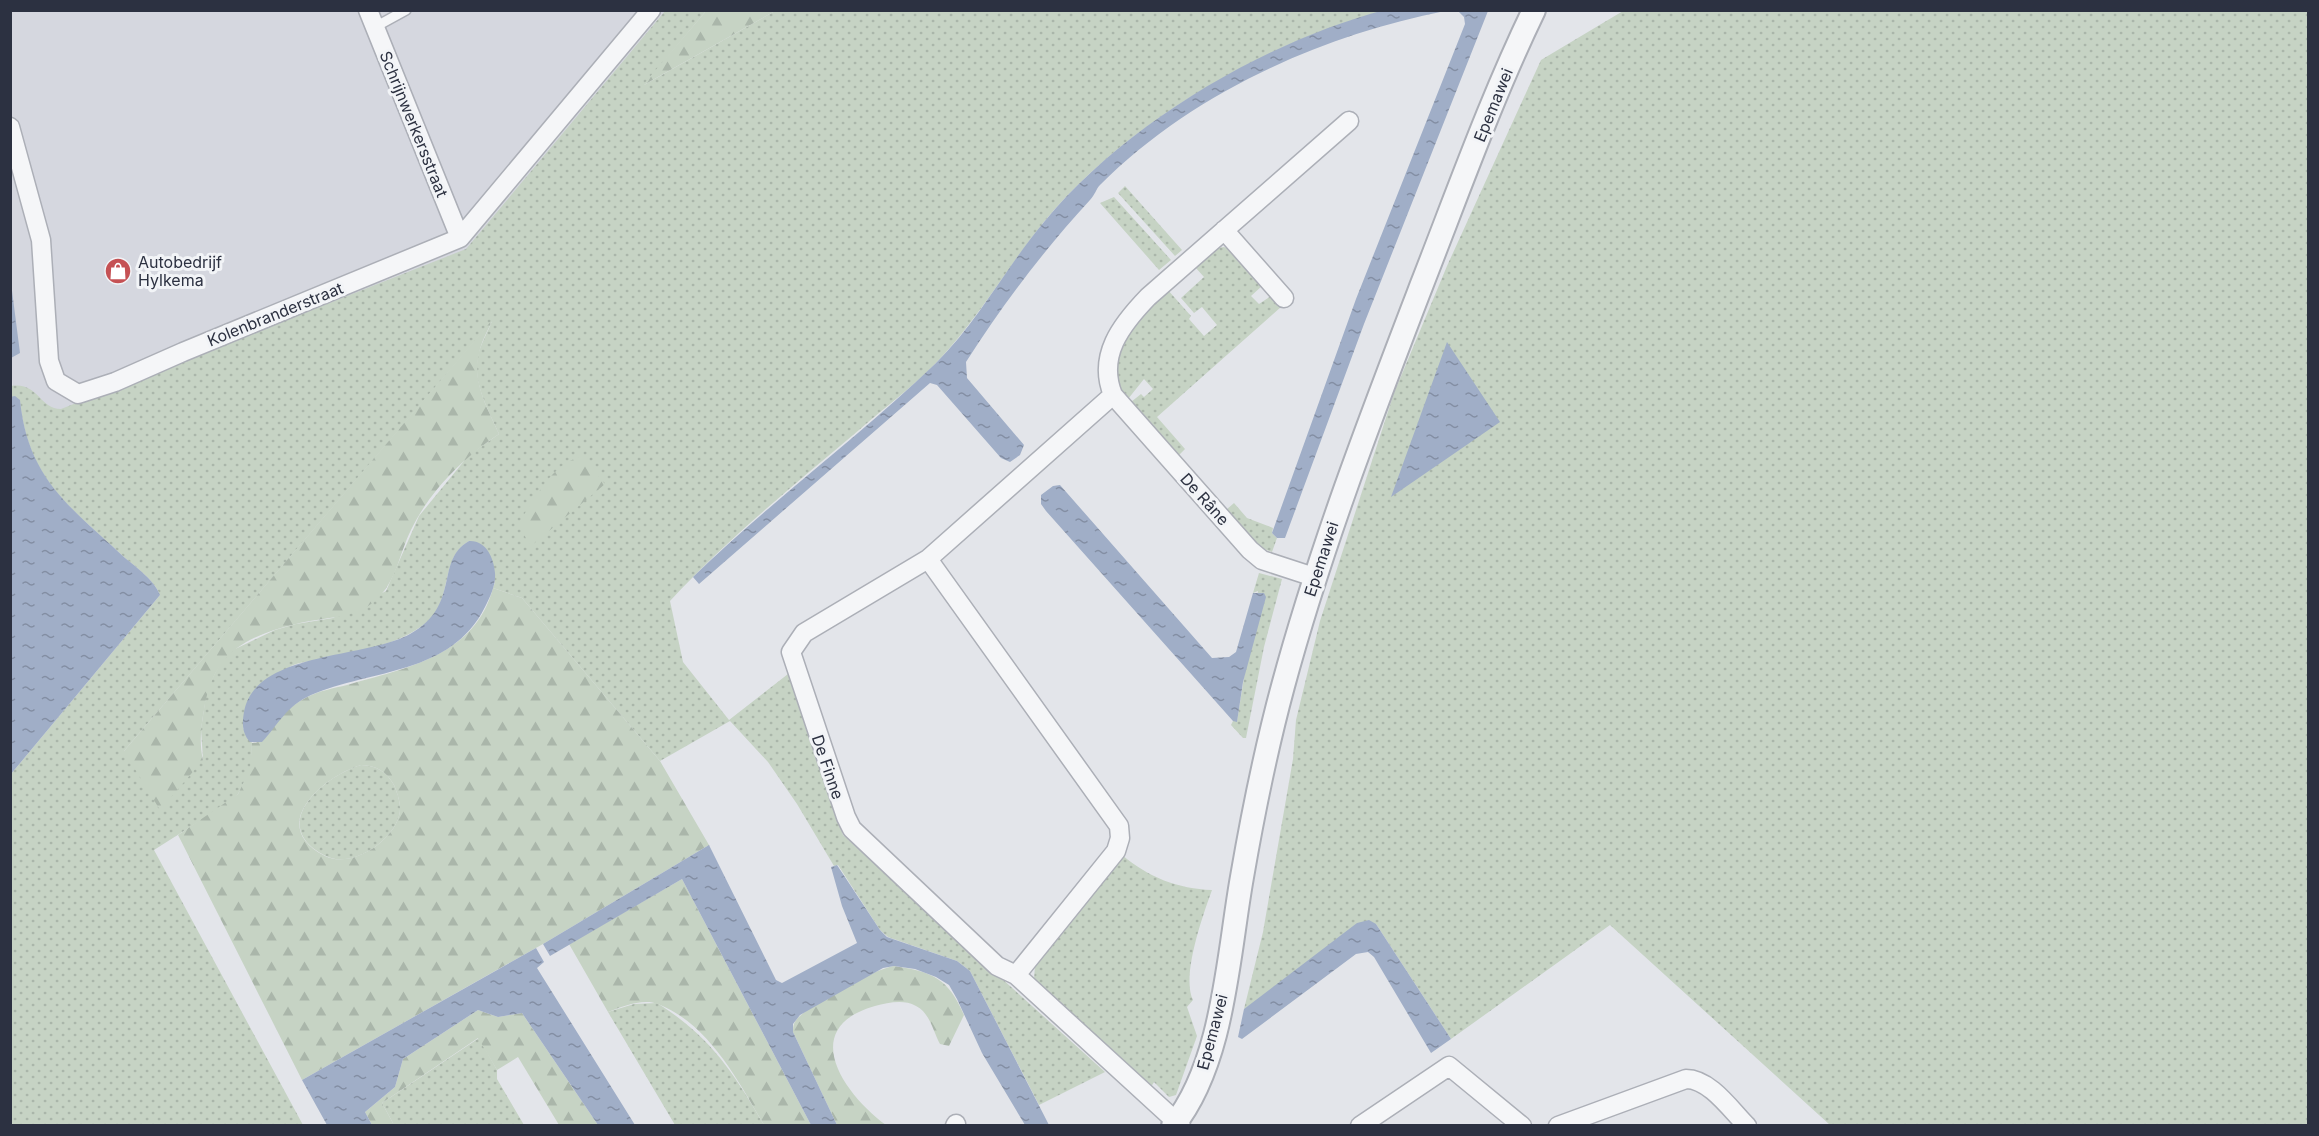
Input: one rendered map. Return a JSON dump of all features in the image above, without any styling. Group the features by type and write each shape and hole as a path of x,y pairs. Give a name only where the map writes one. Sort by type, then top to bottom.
{"street":[{"name":"Kolenbranderstraat","path":"10,127 40,240 49,361 56,381 78,394 115,382 460,238 651,10"},
{"name":"Epemawei","path":"1177,1124 1200,1078 1218,1015 1262,773 1314,577 1380,394 1487,118 1534,10"},
{"name":"Schrijnwerkersstraat","path":"371,19 460,238"},
{"name":"De Râne","path":"1314,577 1262,560 1251,550 1113,395 1107,381 1106,368 1110,352 1132,313 1349,121"},
{"path":"1224,230 1284,298"},
{"name":"De Finne","path":"1113,395 928,560 804,633 791,652 792,661 852,829 997,966 1016,975 1177,1124"},
{"path":"928,560 1119,826 1120,838 1116,850 1016,975"},
{"path":"1360,1125 1449,1066 1522,1125"},
{"path":"1558,1125 1686,1079 1695,1079 1706,1086 1747,1125"}],"lane":[{"path":"371,19 404,12"}],"shaded area":[{"path":"10,11 677,11 473,265 141,597 14,406 10,351"}],"green space":[{"path":"665,11 706,11 644,85 775,11 1384,11 1338,25 1244,66 1198,92 1154,121 1113,153 1076,187 1043,223 979,311 937,362 786,491 738,534 670,601 683,662 729,720 788,674 843,835 1105,1072 1039,1105 970,971 957,961 888,937 880,930 838,865 834,866 797,804 768,762 730,721 660,761 522,598 493,588 495,582 469,541 460,548 454,558 435,614 415,631 363,650 291,666 274,685 243,728 252,743 251,769 238,794 228,803 154,850 303,1125 11,1126 11,774 160,595 145,575 70,507 42,472 32,452 20,401 11,397 11,386 28,388 48,405 61,409 466,249","holes":["492,321 479,352 477,374 486,405 499,434 469,455 419,516 386,591 333,618 275,630 233,650 222,660 207,689 201,729 203,760 124,751"]},
{"path":"706,11 775,11 642,86"},
{"path":"1623,11 2308,11 2308,1125 1830,1125 1610,925 1451,1039 1376,924 1244,1009 1263,932 1293,759 1296,720 1320,621 1394,393 1447,266 1541,60"},
{"path":"1125,186 1182,250 1175,256 1118,193"},
{"path":"1114,197 1171,260 1159,270 1100,203"},
{"path":"1224,247 1231,250 1262,286 1251,296 1259,304 1271,296 1281,307 1157,417 1185,449 1178,456 1131,402 1141,394 1144,397 1153,389 1144,379 1128,399 1118,388 1112,373 1132,327 1167,289 1191,316 1189,319 1204,336 1217,325 1202,307 1194,313 1181,298 1204,277 1195,267 1216,248"},
{"path":"493,319 480,350 477,365 482,396 499,434 461,464 427,502 411,530 389,584 369,606 349,614 296,624 261,635 246,642 223,662 208,691 204,710 201,735 203,760 160,810 124,751"},
{"path":"582,456 605,484 531,546 523,532 523,516 541,488 555,472"},
{"path":"1234,503 1247,518 1273,528 1272,533 1277,538 1272,552 1259,547 1226,510"},
{"path":"1259,573 1282,579 1264,647 1246,738 1243,738 1231,725 1233,721 1237,721 1258,591 1253,593"},
{"path":"493,588 522,598 660,761 709,845 543,944 302,1080 178,835 238,794 250,769 252,743 266,737 284,713 293,706 316,693 392,672 435,656 454,644 471,629 484,611","holes":["361,765 384,773 394,785 400,808 395,826 379,844 358,856 347,859 325,856 308,844 300,831 300,817 306,804 331,780"]},
{"path":"361,765 380,770 391,780 399,801 399,816 388,835 369,851 347,859 326,856 309,844 301,831 300,817 306,804 317,791 346,771"},
{"path":"1122,855 1142,870 1164,880 1187,887 1212,890 1191,961 1190,989 1193,1000 1187,1007 1197,1036 1176,1095 1169,1097 1154,1082 1151,1087 1034,980 1035,965"},
{"path":"682,879 811,1125 764,1125 721,1056 693,1025 676,1013 652,1002 626,1005 608,1012 569,944"},
{"path":"894,966 919,971 938,979 952,993 964,1015 949,1046 940,1044 925,1013 911,1004 901,1002 875,1006 851,1016 838,1030 833,1045 836,1062 843,1080 870,1112 886,1125 837,1125 793,1032 794,1023 808,1009 831,994 872,973"},
{"path":"657,1003 706,1042 731,1072 764,1125 675,1125 608,1012 634,1004"},
{"path":"478,1010 498,1017 522,1013 598,1125 559,1125 518,1057 497,1070 478,1038 382,1103 394,1125 372,1125 365,1112 395,1087 403,1059"},
{"path":"479,1038 497,1070 497,1079 524,1125 394,1125 382,1103"}],"water":[{"path":"1384,10 1445,11 1351,36 1305,53 1217,96 1136,152 1099,187 1056,238 966,362 967,378 1024,445 1020,455 1010,462 1001,458 937,385 930,383 699,584 693,577 752,522 876,418 936,363 979,312 1044,222 1077,186 1114,152 1155,121 1244,66 1291,43"},
{"path":"1458,11 1488,11 1364,324 1285,538 1277,538 1272,533 1356,299 1465,24 1464,17"},
{"path":"10,275 20,353 11,358 10,358"},
{"path":"1447,342 1500,422 1391,497"},
{"path":"15,396 20,400 32,451 42,472 55,490 70,507 150,580 160,595 11,774 10,397"},
{"path":"1060,485 1212,658 1229,657 1236,652 1253,593 1264,593 1266,597 1243,682 1237,722 1233,721 1046,511 1041,504 1041,495 1053,486"},
{"path":"469,541 480,543 488,551 495,573 494,586 485,607 470,629 452,646 408,667 335,687 302,699 289,710 262,742 250,742 245,735 243,720 252,692 268,678 289,667 390,642 410,634 426,622 436,610 452,560"},
{"path":"709,845 776,980 782,983 857,943 842,906 831,867 837,865 887,937 957,961 970,971 1049,1125 1025,1125 982,1053 949,985 915,969 894,966 883,968 800,1015 793,1024 793,1032 837,1125 811,1125 682,879 550,956 543,944"},
{"path":"1369,920 1376,924 1451,1039 1431,1053 1374,957 1368,952 1356,954 1242,1039 1238,1037 1244,1009 1357,923"},
{"path":"536,948 544,962 537,968 635,1125 598,1125 522,1013 498,1017 478,1010 403,1059 395,1087 365,1112 372,1125 327,1125 302,1080"}],"place":[{"name":"Autobedrijf Hylkema","path":"118,271"}]}
